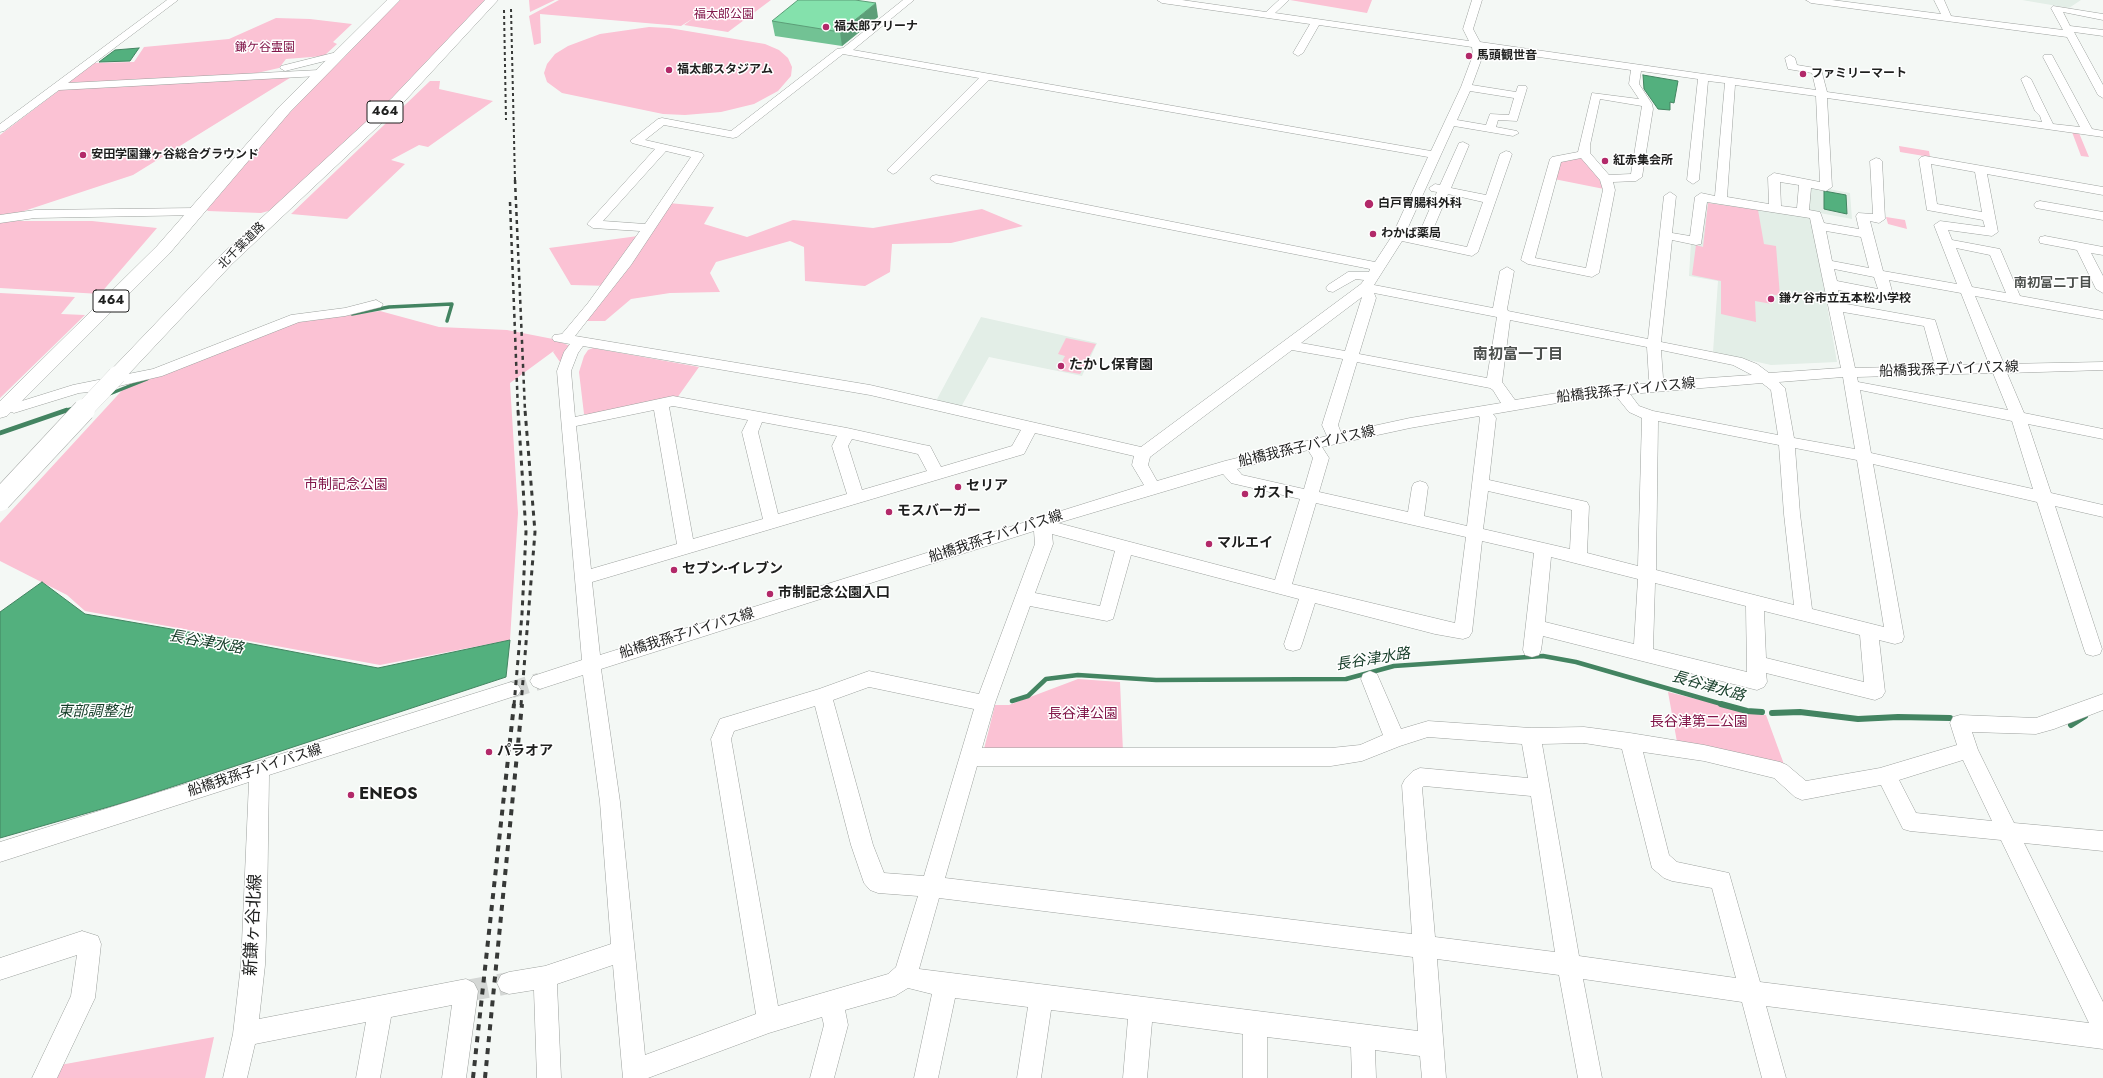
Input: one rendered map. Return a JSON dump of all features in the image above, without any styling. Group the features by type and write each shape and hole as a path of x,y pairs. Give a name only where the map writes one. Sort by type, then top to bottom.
{"highway":[{"name":"464","path":"7,410 24,389 163,250 243,156 319,73 394,0"},
{"name":"北千葉道路","path":"0,500 226,260 370,127 427,70 492,0"}],"street":[{"path":"0,129 173,0"},
{"path":"846,52 909,0"},
{"path":"1162,0 1476,46 2103,134"},
{"path":"1268,15 1284,0"},
{"path":"1153,487 1140,465 1140,459 1144,453 1290,345 1372,277 1398,236 1466,87 1478,55 1476,46 1468,29 1477,0"},
{"path":"1811,0 1851,3 1948,19 2067,31 2103,33"},
{"path":"1939,0 1948,19"},
{"path":"2103,17 2056,8 2067,31 2103,95"},
{"path":"1298,53 1316,22"},
{"path":"568,340 649,228 698,155 636,141 662,121 733,135 841,51 1435,155"},
{"path":"252,76 337,55"},
{"path":"2048,57 2088,132"},
{"path":"1775,208 1774,177 1826,187 1822,94 1817,71 1792,67 1790,58"},
{"path":"1606,178 1636,177 1647,104 1634,84 1636,68"},
{"path":"56,87 319,73"},
{"path":"892,170 986,77"},
{"path":"1693,180 1703,78"},
{"path":"2026,79 2040,111 2045,114 2049,127"},
{"path":"1721,200 1730,82"},
{"path":"1466,87 1521,92 1513,119 1494,116 1490,129"},
{"path":"1584,154 1556,159 1528,260 1592,273 1609,190 1606,178 1584,154 1584,145 1596,95 1647,104"},
{"path":"1450,122 1513,133"},
{"path":"1422,241 1463,145"},
{"path":"649,228 593,224 664,147"},
{"path":"1398,236 1472,252 1506,154"},
{"path":"1989,218 1932,206 1925,160 2103,190"},
{"path":"1830,284 1886,295 1882,276 1877,273 1862,216 1879,219 1876,161"},
{"path":"1980,169 1992,232 1940,225 1968,290 2018,417 2093,649"},
{"path":"936,178 1372,277 1504,315 1737,361 1752,367 1767,377 1778,388 1787,441 1792,514 1804,614"},
{"path":"1803,213 1805,183"},
{"path":"1421,185 1490,200"},
{"path":"1662,386 1656,378 1654,345 1670,196"},
{"path":"1225,466 1237,479 1310,494 1476,533 1895,637 1848,373 1816,215 1701,197 1696,242 1665,235"},
{"path":"2040,206 2103,216"},
{"path":"0,219 35,214 196,212"},
{"path":"1818,226 1867,234"},
{"path":"2045,240 2103,251"},
{"path":"1948,243 1995,252 2015,299"},
{"path":"2082,247 2099,273 2103,289"},
{"path":"1826,264 2103,315"},
{"path":"1494,384 1504,315 1500,309 1507,271"},
{"path":"1333,288 1353,275 1372,277"},
{"path":"1336,438 1330,425 1369,298 1372,277"},
{"path":"7,410 78,388 98,386 157,373 296,318 345,312 376,304"},
{"path":"1835,306 1930,323 1943,370"},
{"path":"568,340 571,352 564,371 568,423 582,578 610,802 634,1074 770,1021 895,984 906,974 968,757 1044,544 1042,522"},
{"path":"568,340 870,390 1144,453"},
{"path":"1290,345 1494,384 1499,387 1510,406"},
{"name":"船橋我孫子バイパス線","path":"540,681 1153,487 1225,466 1336,438 1482,410 1619,390 1767,377 1848,373 2103,366"},
{"path":"1860,386 2103,434"},
{"path":"1619,390 1634,409 1650,415 1863,456 2103,511"},
{"path":"568,423 673,401 847,433 924,450 936,474"},
{"path":"661,404 686,547"},
{"path":"1042,522 1058,530 1435,627 1463,632 1476,533 1488,418 1482,410"},
{"path":"1643,653 1647,576 1650,415"},
{"path":"758,416 750,432 772,522"},
{"path":"582,578 1018,450 1031,426"},
{"path":"847,433 840,446 856,498"},
{"path":"1282,587 1321,458 1312,444"},
{"path":"1481,484 1580,506 1578,558"},
{"path":"1415,519 1420,487"},
{"path":"1024,598 1107,614 1125,546"},
{"path":"1532,650 1543,550"},
{"path":"1293,644 1309,594"},
{"path":"1535,627 1758,682 1755,603"},
{"path":"1757,664 1875,692 1869,631"},
{"path":"770,1021 720,739 727,725 822,696 869,679 986,703"},
{"path":"1370,679 1395,740"},
{"name":"船橋我孫子バイパス線","path":"0,852 511,690"},
{"path":"822,696 872,876 878,883 931,887 1516,958 1569,967 1750,992 2103,1037"},
{"path":"2103,702 2054,721 2036,726 1960,723 1968,750 2103,1027"},
{"path":"968,757 1331,757 1362,753 1428,729 1532,736 1584,735 1704,753 1780,771 1802,791 1886,775 1968,750"},
{"path":"1532,736 1569,967 1590,1078"},
{"path":"1630,741 1660,861 1672,871 1720,880 1774,1078"},
{"name":"新鎌ヶ谷北線","path":"235,1078 245,1034 252,972 256,910 259,770"},
{"path":"1886,775 1910,822 2103,841"},
{"path":"1434,1078 1412,785 1420,777 1540,788"},
{"path":"0,969 82,942 90,944 83,998 44,1078"},
{"path":"509,983 545,977 623,951"},
{"path":"906,974 913,979 946,985 1041,996 1255,1025 1432,1045"},
{"path":"545,977 549,1078"},
{"path":"926,1078 946,985"},
{"path":"245,1034 466,991 454,1078"},
{"path":"1029,1078 1041,996"},
{"path":"822,1078 836,1025 831,1003"},
{"path":"368,1078 381,1007"},
{"path":"1135,1078 1141,1010"},
{"path":"1255,1025 1255,1078"},
{"path":"1363,1037 1364,1078"}],"shaded area":[{"path":"2022,0 2081,0 2069,8"},
{"path":"1808,185 1850,193 1852,219 1809,211"},
{"name":"鎌ケ谷市立五本松小学校","path":"1703,200 1811,215 1837,362 1771,365 1713,352 1718,281 1689,276 1691,242"},
{"name":"たかし保育園","path":"981,317 1097,343 1082,376 989,357 961,407 936,401"}],"green space":[{"path":"399,0 486,0 387,103 272,210 261,213 208,211 205,208 253,149"},
{"path":"529,0 555,0 530,12"},
{"name":"福太郎公園","path":"559,0 771,0 728,32 684,25 695,17 681,26 540,14 541,43 534,45 529,16"},
{"path":"1290,0 1372,0 1367,13"},
{"name":"鎌ケ谷霊園","path":"276,18 310,19 352,24 333,42 337,44 324,56 286,59 279,68 248,75 65,85 94,63 134,62 144,47 229,39"},
{"name":"福太郎スタジアム","path":"649,27 669,28 765,44 779,50 788,58 792,67 791,76 778,91 754,104 721,112 685,115 663,114 562,93 547,82 544,73 547,64 555,54 568,46 600,34"},
{"name":"安田学園鎌ヶ谷総合グラウンド","path":"293,76 133,175 21,212 0,215 0,135 62,88"},
{"path":"430,81 440,81 439,89 493,101 428,147 419,145 391,160 405,164 347,219 291,214"},
{"path":"2072,132 2079,133 2089,157 2081,156"},
{"path":"1899,146 1929,151 1930,157 1900,152"},
{"path":"1581,158 1595,171 1604,189 1554,179 1558,162"},
{"path":"668,203 714,207 704,224 747,237 793,220 873,228 982,209 1023,226 951,243 892,244 890,272 865,286 805,281 804,247 790,241 716,262 710,273 720,292 670,293 631,299 605,321 586,321 611,286 571,285 549,248 638,236"},
{"path":"1708,203 1758,210 1764,244 1776,246 1780,296 1771,294 1772,304 1755,301 1756,322 1721,314 1721,281 1692,275 1696,245 1703,247"},
{"path":"1886,217 1905,220 1907,229 1888,224"},
{"path":"92,221 157,228 100,294 0,288 0,222"},
{"path":"0,293 75,297 61,314 85,315 0,398"},
{"name":"市制記念公園","path":"380,311 439,327 507,330 553,339 570,346 560,362 553,352 555,350 510,383 518,513 510,640 380,665 85,611 67,595 0,561 0,523 127,385 292,323"},
{"path":"1066,338 1096,344 1080,374 1057,370 1065,356 1058,354"},
{"path":"593,348 699,367 677,398 588,415 584,414 579,372 584,356 588,350"},
{"name":"長谷津公園","path":"1078,679 1120,682 1123,752 983,753 995,705 1009,705"},
{"name":"長谷津第二公園","path":"1668,692 1766,715 1785,767 1677,742"},
{"path":"214,1037 205,1078 54,1078 60,1065"}],"water":[{"path":"139,48 130,61 99,62 115,50"},
{"path":"1643,75 1678,81 1674,103 1670,102 1670,110 1658,109 1644,89"},
{"path":"1824,191 1846,195 1847,214 1824,209"},
{"name":"東部調整池","path":"42,582 85,614 378,668 510,640 506,677 126,802 0,838 0,612"}],"building":[{"path":"798,0 855,0 876,3 840,32 772,21"}],"waterway":[{"path":"352,314 389,307 452,304 447,321"},
{"path":"107,395 147,379"},
{"path":"65,411 74,408"},
{"path":"0,433 65,411"},
{"name":"長谷津水路","path":"1012,701 1028,696 1046,679 1078,675 1156,680 1346,679 1394,666 1543,656 1576,662 1725,705"},
{"name":"長谷津水路","path":"1721,704 1747,711 1762,712"},
{"name":"長谷津水路","path":"1772,713 1800,712 1858,719 1898,717 1950,718"},
{"name":"長谷津水路","path":"2071,725 2085,716"}],"tunnel":[{"path":"511,690 540,681"},
{"path":"466,991 509,983"}],"railway":[{"path":"511,9 515,181"},
{"path":"504,10 506,120"},
{"path":"515,180 525,411"},
{"path":"510,202 518,411"},
{"path":"514,705 522,614 526,532 518,410"},
{"path":"521,705 535,532 525,410"},
{"path":"473,1078 514,704"},
{"path":"485,1078 522,704"}],"place":[{"name":"福太郎アリーナ","path":"826,27"},
{"name":"馬頭観世音","path":"1469,56"},
{"name":"福太郎スタジアム","path":"669,70"},
{"name":"ファミリーマート","path":"1803,74"},
{"name":"安田学園鎌ヶ谷総合グラウンド","path":"83,155"},
{"name":"紅赤集会所","path":"1605,161"},
{"name":"白戸胃腸科外科","path":"1369,204"},
{"name":"わかば薬局","path":"1373,234"},
{"name":"鎌ケ谷市立五本松小学校","path":"1771,299"},
{"name":"たかし保育園","path":"1061,366"},
{"name":"セリア","path":"958,487"},
{"name":"ガスト","path":"1245,494"},
{"name":"モスバーガー","path":"889,512"},
{"name":"マルエイ","path":"1209,544"},
{"name":"セブン-イレブン","path":"674,570"},
{"name":"市制記念公園入口","path":"770,594"},
{"name":"パラオア","path":"489,752"},
{"name":"ENEOS","path":"351,795"}],"district":[{"name":"南初富二丁目","path":"2053,284"},
{"name":"南初富一丁目","path":"1518,355"}]}
